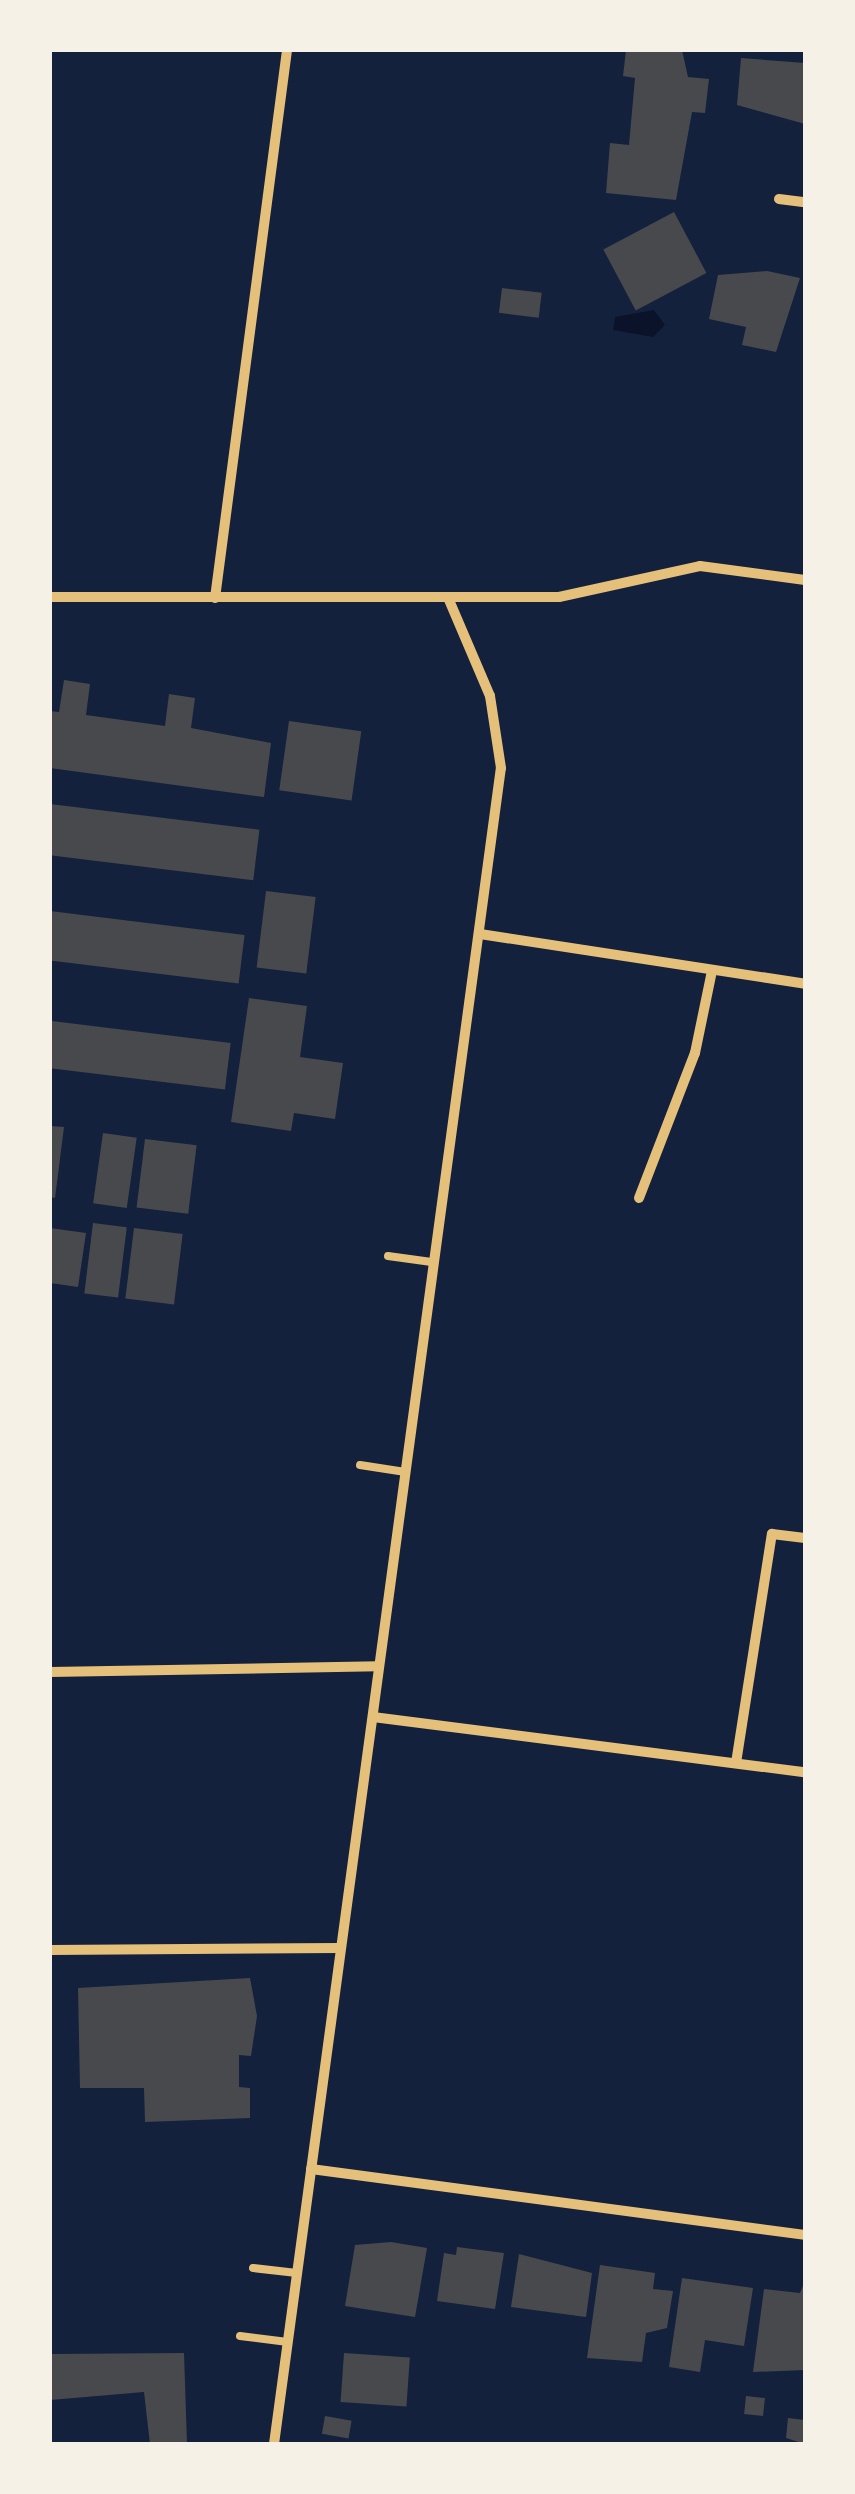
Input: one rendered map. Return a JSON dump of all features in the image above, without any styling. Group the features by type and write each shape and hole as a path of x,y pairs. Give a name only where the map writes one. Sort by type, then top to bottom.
{"street":[{"path":"215,598 287,50"},
{"path":"779,200 805,202"},
{"path":"50,597 449,600 582,594 680,567 805,580"},
{"path":"274,2444 432,1262 480,934 501,750 477,657 449,600"},
{"path":"480,934 805,984"},
{"path":"639,1198 695,1053 712,971"},
{"path":"736,1763 772,1534 805,1538"},
{"path":"50,1672 378,1666"},
{"path":"373,1718 805,1772"},
{"path":"50,1950 340,1948"},
{"path":"311,2169 805,2236"}],"lane":[{"path":"388,1256 432,1262"},
{"path":"360,1464 405,1472"},
{"path":"253,2268 297,2273"},
{"path":"240,2336 288,2342"}],"water":[{"path":"654,310 665,325 653,337 613,330 615,317"}],"building":[{"path":"626,50 682,50 688,77 709,79 705,113 692,112 676,200 606,193 610,143 629,145 635,78 623,76"},
{"path":"741,58 805,63 805,124 737,105"},
{"path":"674,212 706,273 636,310 603,250"},
{"path":"767,271 800,278 776,352 742,345 746,327 709,319 718,275"},
{"path":"502,288 542,293 539,318 499,313"},
{"path":"64,680 90,684 86,715 165,726 169,694 195,698 191,728 271,743 264,797 50,768 50,711 59,712"},
{"path":"289,721 361,731 352,800 279,790"},
{"path":"50,804 259,830 253,880 50,855"},
{"path":"266,891 316,897 306,974 257,967"},
{"path":"50,911 245,935 239,984 50,960"},
{"path":"249,998 307,1006 300,1057 343,1063 335,1119 294,1113 291,1131 231,1122"},
{"path":"52,1021 231,1043 225,1090 50,1068"},
{"path":"50,1126 64,1127 55,1198 50,1197"},
{"path":"103,1133 137,1138 127,1208 93,1203"},
{"path":"145,1139 197,1145 188,1214 137,1207"},
{"path":"93,1223 127,1227 118,1298 84,1293"},
{"path":"50,1228 86,1233 78,1287 50,1283"},
{"path":"134,1228 183,1234 174,1304 125,1298"},
{"path":"250,1978 257,2016 251,2056 239,2055 239,2087 250,2088 250,2118 145,2122 144,2088 80,2088 78,1988"},
{"path":"391,2242 427,2248 415,2317 345,2306 355,2245"},
{"path":"457,2247 504,2253 495,2309 437,2301 444,2253 456,2255"},
{"path":"519,2254 592,2273 586,2317 511,2307"},
{"path":"600,2265 655,2273 653,2289 673,2291 667,2328 646,2333 642,2362 587,2358"},
{"path":"682,2278 753,2288 744,2346 705,2340 700,2372 669,2367"},
{"path":"805,2281 805,2370 753,2372 764,2289 800,2293"},
{"path":"184,2353 187,2444 150,2444 144,2392 50,2400 50,2354"},
{"path":"344,2353 410,2358 406,2406 341,2402"},
{"path":"746,2396 765,2398 763,2416 744,2414"},
{"path":"325,2416 352,2421 348,2438 322,2434"},
{"path":"788,2418 805,2420 805,2444 786,2438"}]}
